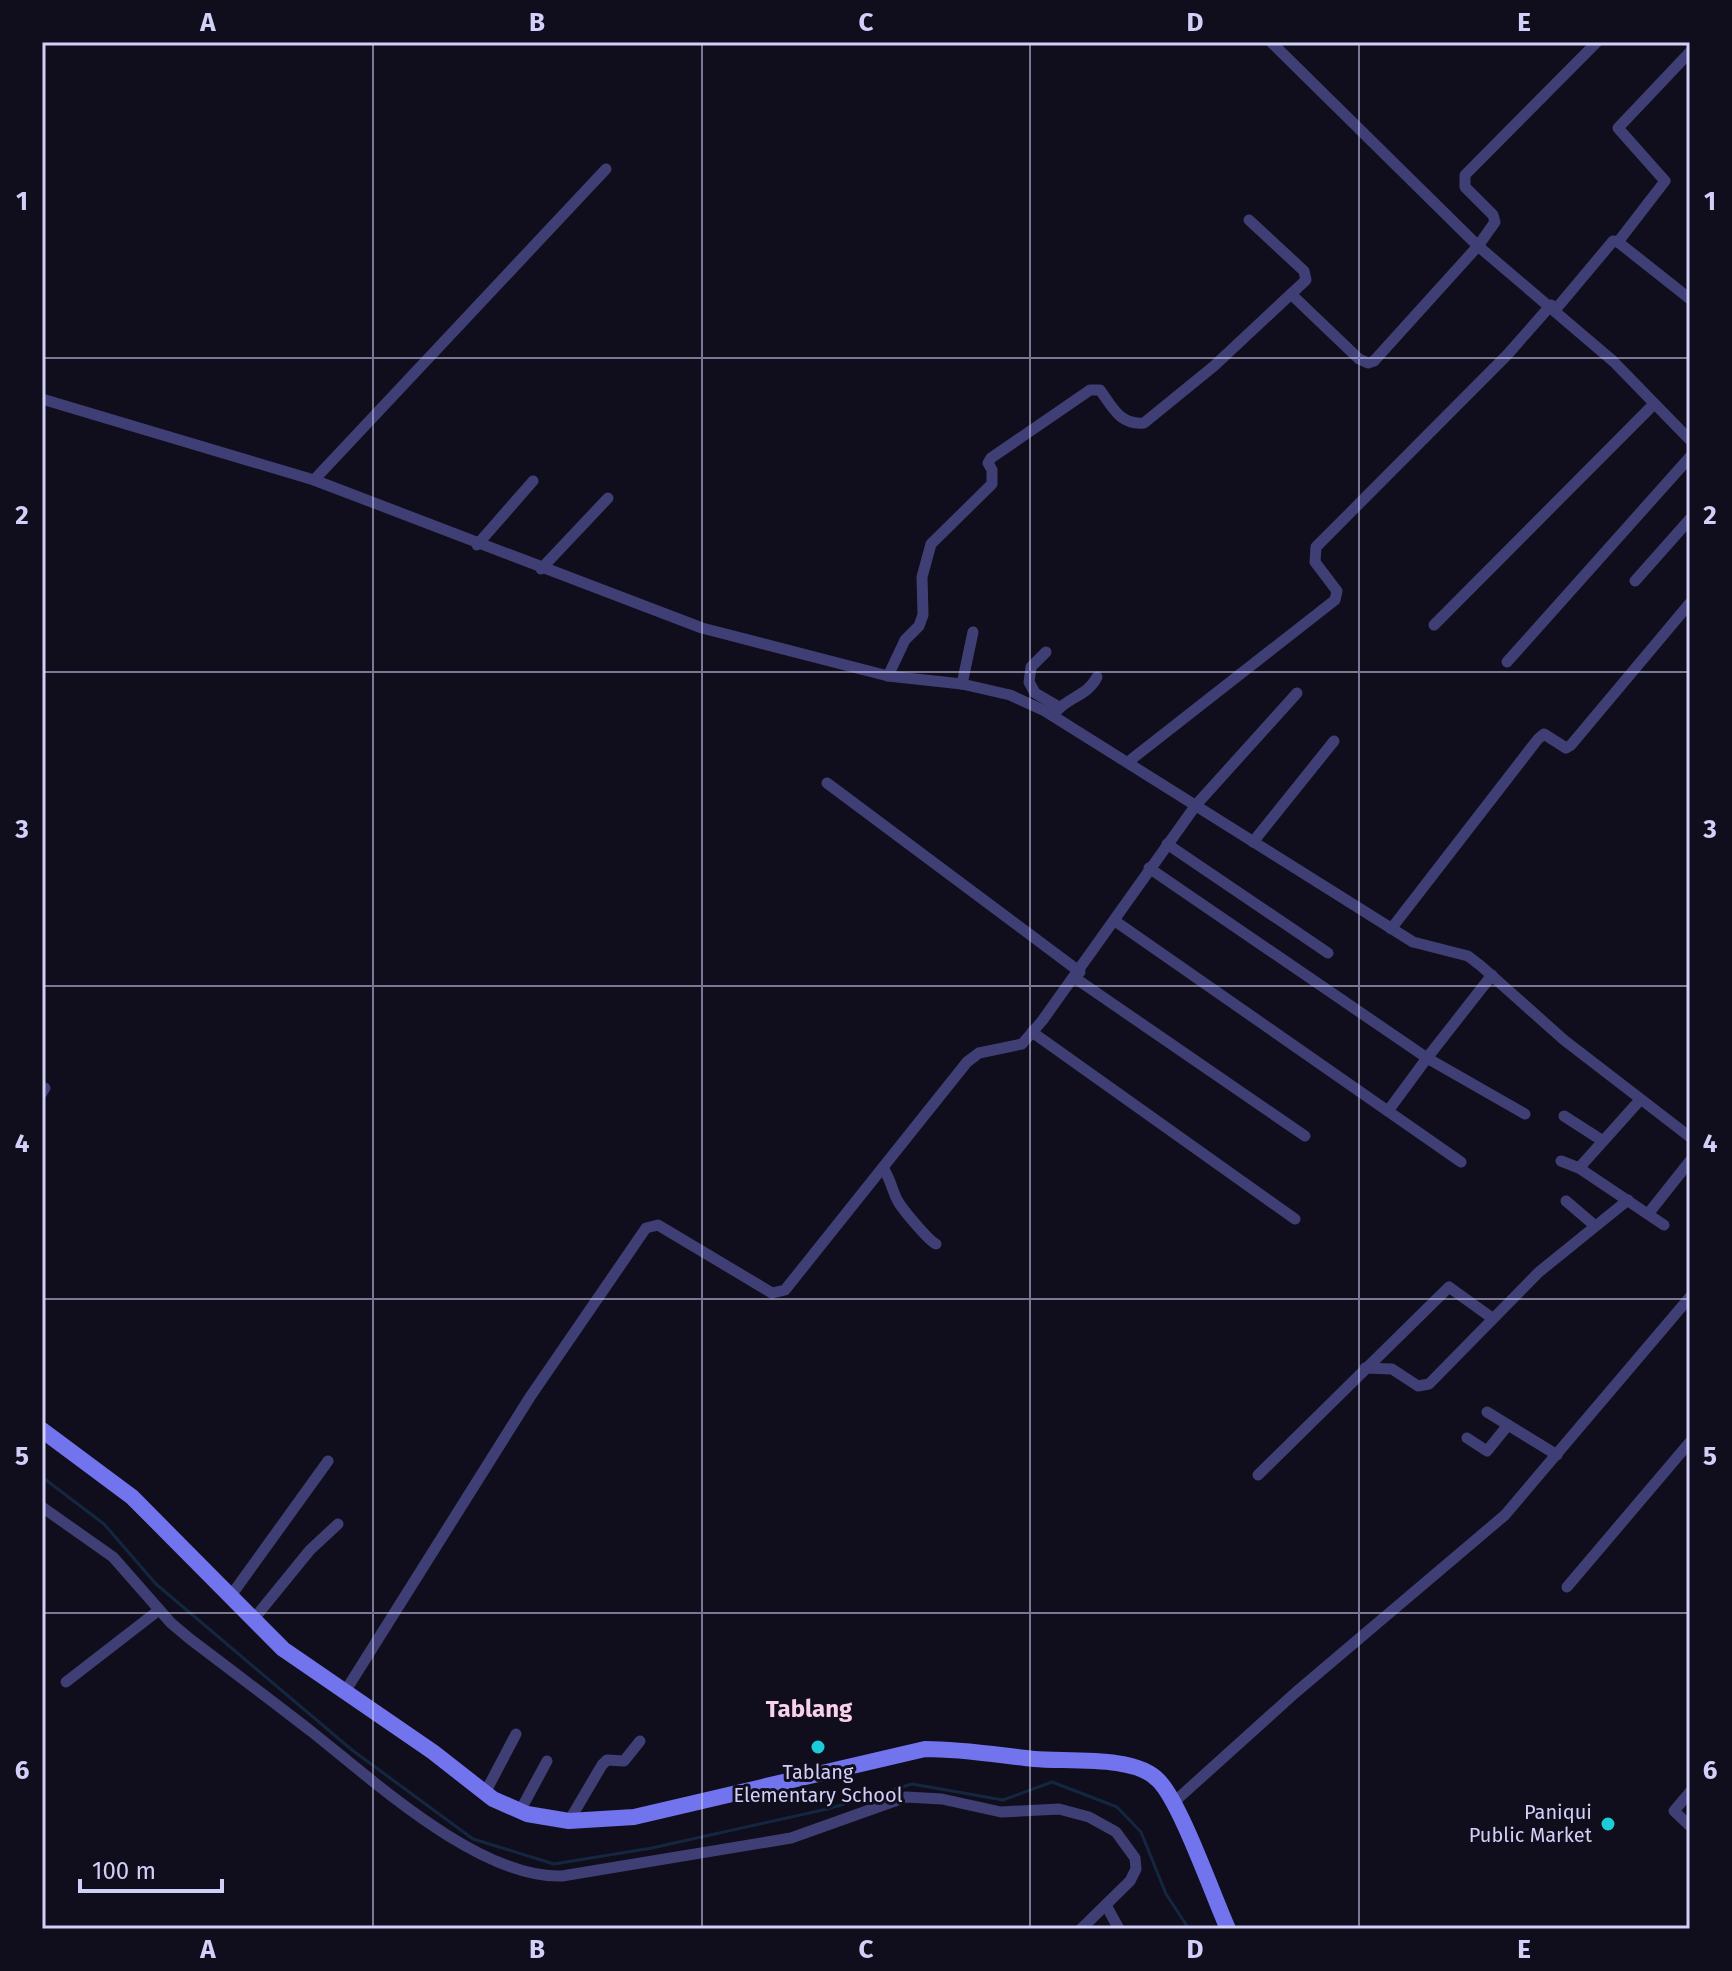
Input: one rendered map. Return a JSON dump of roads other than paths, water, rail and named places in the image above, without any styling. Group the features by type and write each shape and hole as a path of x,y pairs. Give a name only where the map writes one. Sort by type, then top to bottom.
{"street":[{"path":"1271,42 1478,246 1553,307 1690,440"},
{"path":"1291,294 1368,363 1374,361 1478,246 1494,218 1465,187 1465,175 1597,42"},
{"path":"1618,242 1665,181 1618,128 1690,52"},
{"path":"314,480 606,169"},
{"path":"888,676 905,640 919,626 923,615 925,556 931,544 992,484 992,470 988,463 991,458 1090,390 1100,390 1121,419 1131,424 1144,423 1214,366 1306,280 1304,271 1249,220"},
{"path":"1128,762 1335,600 1337,591 1315,562 1316,547 1497,365 1613,241 1690,299"},
{"path":"42,399 314,480 477,545 702,628 771,649 888,676 962,684 1010,695 1057,712"},
{"path":"1434,625 1654,404"},
{"path":"1507,662 1690,457"},
{"path":"477,545 533,481"},
{"path":"541,569 608,498"},
{"path":"1635,581 1690,519"},
{"path":"1391,929 1538,739 1544,734 1561,746 1571,745 1690,603"},
{"path":"962,684 973,632"},
{"path":"1046,652 1031,667 1029,682 1035,693 1057,712 1128,762 1391,929 1413,942 1468,956 1564,1040 1690,1137"},
{"path":"1057,712 1091,688 1097,677"},
{"path":"346,1690 530,1397 646,1228 658,1225 772,1293 779,1294 844,1220 972,1056 1012,1049 1032,1032 1077,975 1196,805 1297,693"},
{"path":"1253,842 1334,741"},
{"path":"827,783 1077,975 1305,1136"},
{"path":"1167,844 1328,953"},
{"path":"1149,868 1427,1058 1525,1114"},
{"path":"1115,921 1461,1162"},
{"path":"1388,1111 1492,975"},
{"path":"1032,1032 1295,1219"},
{"path":"1579,1168 1640,1100"},
{"path":"1564,1116 1603,1141"},
{"path":"1561,1161 1579,1168 1664,1225"},
{"path":"1648,1214 1690,1161"},
{"path":"883,1168 902,1207 919,1224 926,1239 936,1244"},
{"path":"1365,1368 1392,1369 1418,1386 1429,1384 1492,1318 1593,1224 1628,1200"},
{"path":"1566,1201 1593,1224"},
{"path":"1258,1475 1449,1287 1492,1318"},
{"path":"1173,1803 1295,1693 1505,1515 1690,1297"},
{"path":"1487,1412 1557,1455"},
{"path":"1467,1438 1487,1451 1508,1425"},
{"path":"42,1430 132,1497 283,1649 346,1690 485,1793 520,1811 569,1821 634,1817 925,1749 970,1749 1032,1759 1136,1767 1156,1777 1173,1803 1228,1929"},
{"path":"1567,1587 1690,1442"},
{"path":"230,1597 328,1461"},
{"path":"42,1507 113,1557 159,1610 190,1639 441,1832 488,1858 537,1873 562,1876 791,1838 889,1801 920,1797 1001,1812 1059,1809 1089,1817 1116,1832 1135,1858 1136,1869 1107,1907 1081,1929"},
{"path":"253,1620 290,1573 338,1524"},
{"path":"66,1682 159,1610"},
{"path":"485,1793 516,1734"},
{"path":"569,1821 602,1765 607,1760 624,1761 640,1741"},
{"path":"520,1811 547,1761"},
{"path":"1690,1792 1674,1811 1690,1826"},
{"path":"1107,1907 1119,1929"}],"waterway":[{"path":"42,1477 104,1524 156,1584 352,1750 473,1839 554,1864 652,1848 827,1809 912,1784 1003,1800 1052,1782 1117,1807 1141,1832 1166,1894 1189,1929"}],"place":[{"name":"Tablang Elementary School","path":"818,1747"},
{"name":"Paniqui Public Market","path":"1608,1824"}],"district":[{"name":"Tablang","path":"809,1709"}]}
